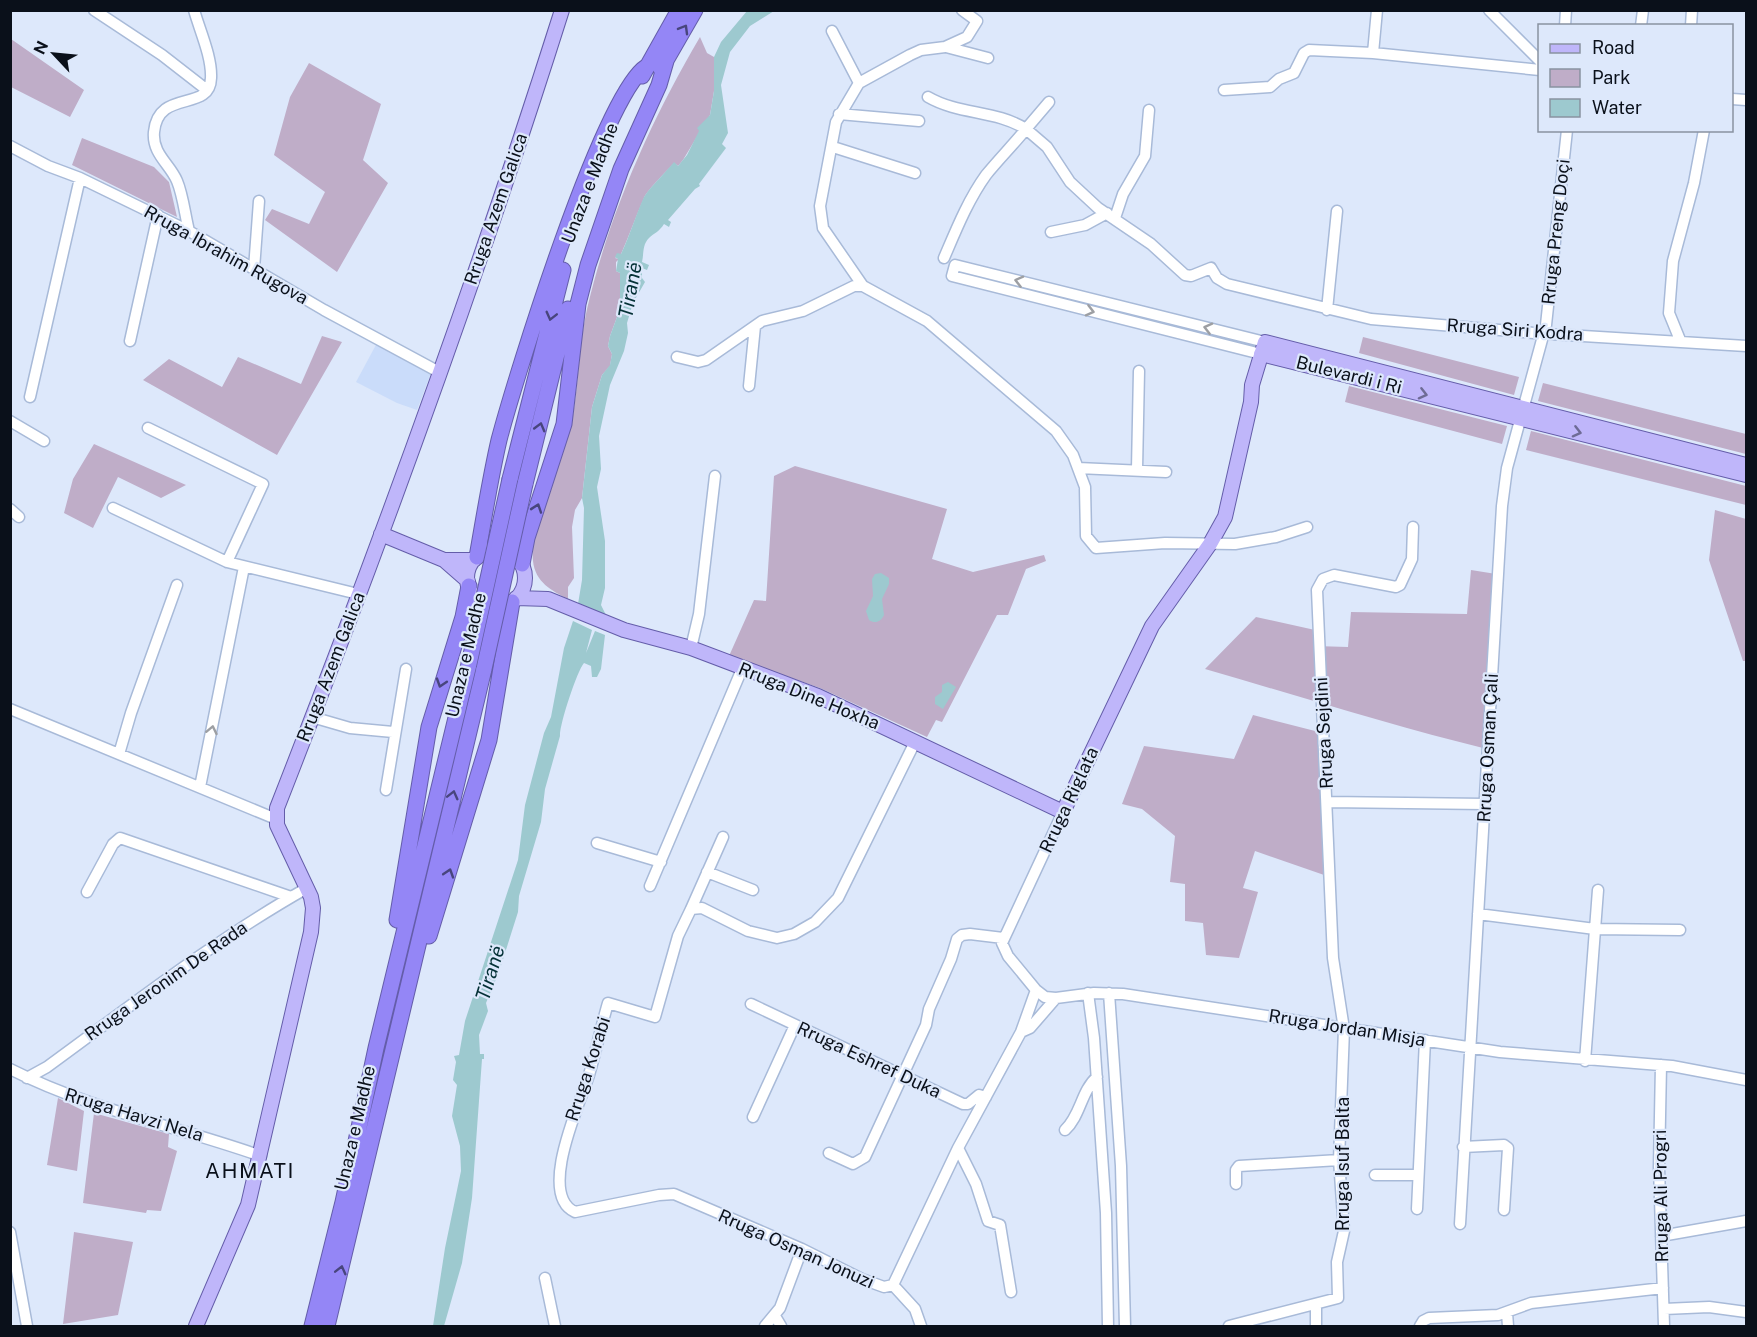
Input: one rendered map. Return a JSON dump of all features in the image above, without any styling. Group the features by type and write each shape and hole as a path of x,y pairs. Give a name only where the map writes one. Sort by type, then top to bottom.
{"highway":[{"name":"Unaza e Madhe","path":"312,1326 469,664 510,479 556,296 576,229 607,147 646,67 679,10"},
{"name":"Unaza e Madhe","path":"327,1326 484,669 525,484 587,245 614,168 637,116 695,10"},
{"path":"524,571 527,538 564,424 578,304 588,266 621,169 659,85 666,61"},
{"path":"476,558 490,479 530,336 585,181 620,104 634,80 646,67"},
{"path":"358,1128 363,1075 400,904 429,727 463,617 469,584"},
{"path":"374,1131 402,1041 429,934 489,740 514,600"}],"main road":[{"name":"Rruga Azem Galica","path":"276,819 277,808 381,534 439,372 516,152 562,10"},
{"path":"1210,544 1229,503 1251,402 1252,385 1267,349"},
{"name":"Bulevardi i Ri","path":"1267,349 1746,465"},
{"name":"Bulevardi i Ri","path":"1522,412 1746,476"},
{"name":"Rruga Dine Hoxha","path":"381,534 444,560 469,584 475,596 485,604 498,606 514,600 554,602 624,630 691,648 834,702 1063,812"},
{"name":"Rruga Riglata","path":"1063,812 1152,626 1210,544"},
{"name":"Rruga Dine Hoxha","path":"444,560 476,558 487,550 502,549 516,556 524,571 554,602"},
{"path":"469,584 468,572 476,558"},
{"path":"514,600 524,585 524,571"},
{"path":"196,1326 238,1232 261,1156 309,945 313,908 307,888 276,819"}],"street":[{"path":"94,10 162,55 207,90"},
{"path":"189,231 177,181 154,145 154,132 157,119 164,109 173,103 198,99 211,83 210,67 194,10"},
{"path":"863,286 823,228 821,219 820,206 839,114 859,83 880,69 921,50 945,47 967,37 976,27 975,19 962,10"},
{"path":"1373,53 1377,10"},
{"path":"1489,10 1538,60"},
{"path":"832,31 859,83"},
{"path":"945,47 987,58"},
{"path":"1224,90 1270,87 1279,79 1294,73 1304,53 1309,50 1373,53 1538,70"},
{"path":"928,97 968,112 1007,119 1026,129 1047,147 1070,182 1111,216"},
{"path":"944,258 960,219 987,175 1049,102"},
{"path":"1051,232 1111,216 1145,156 1149,110"},
{"path":"839,114 919,121"},
{"name":"Rruga Preng Doçi","path":"1522,412 1544,333 1555,261 1567,132"},
{"path":"1680,340 1669,313 1673,261 1694,183 1704,132"},
{"name":"Rruga Ibrahim Rugova","path":"10,146 48,166 158,214 324,310 439,372"},
{"path":"833,147 915,173"},
{"path":"30,397 80,178"},
{"path":"254,269 259,201"},
{"path":"1326,310 1337,211"},
{"path":"130,341 158,214"},
{"name":"Rruga Siri Kodra","path":"1111,216 1151,244 1185,275 1191,276 1211,268 1217,278 1227,284 1326,310 1371,319 1746,346"},
{"name":"Bulevardi i Ri","path":"955,265 1267,349 952,276 955,265"},
{"path":"677,357 698,362 706,360 755,326 803,311 854,286 863,286 910,310 947,336 1056,431 1073,455 1085,487 1086,536 1096,548 1165,543 1254,542 1306,527"},
{"path":"749,386 755,326"},
{"path":"1137,469 1139,371"},
{"name":"Rruga Osman Çali","path":"1460,1224 1502,506 1511,451 1522,412"},
{"path":"10,421 44,441"},
{"path":"147,428 263,484 227,562"},
{"path":"1078,468 1166,472"},
{"path":"691,648 699,614 715,476"},
{"path":"113,508 227,562 358,594"},
{"name":"Rruga Sejdini","path":"1344,1029 1333,957 1328,802 1319,654 1319,583 1334,575 1396,587 1400,585 1412,558 1413,527"},
{"path":"200,787 244,567"},
{"path":"119,754 131,713 177,585"},
{"path":"386,790 393,732 406,669"},
{"path":"650,886 742,669"},
{"path":"10,709 276,819"},
{"path":"312,717 350,728 393,732"},
{"path":"723,837 691,909 702,908 748,931 777,938 794,934 815,922 838,898 915,742"},
{"path":"1328,802 1485,804"},
{"name":"Rruga Riglata","path":"1003,939 1063,812"},
{"path":"87,892 113,844 120,838 291,897"},
{"path":"597,843 661,862"},
{"path":"706,872 753,890"},
{"name":"Rruga Jeronim De Rada","path":"27,1078 47,1068 160,982 307,888"},
{"path":"1585,1061 1598,890"},
{"name":"Rruga Korabi","path":"566,1206 560,1194 564,1145 589,1076 608,1003 655,1017 678,936 691,909"},
{"path":"1478,914 1595,929 1680,930"},
{"path":"829,1153 853,1164 862,1161 926,1025 929,1009 951,959 957,939 962,934 1003,939 1003,949 1036,990 1045,997 1109,993 1122,1188 1125,1326"},
{"name":"Rruga Osman Jonuzi","path":"566,1206 580,1212 659,1195 674,1194 802,1249 862,1279 884,1287 894,1285 958,1148 1021,1032 1036,990"},
{"path":"1088,993 1097,1077 1106,1225 1108,1326"},
{"name":"Rruga Jordan Misja","path":"1109,993 1469,1047 1585,1061 1661,1065 1701,1070 1746,1080"},
{"name":"Rruga Osman Jonuzi","path":"1021,1032 1030,1028 1056,998"},
{"name":"Rruga Eshref Duka","path":"751,1004 963,1104 968,1104 979,1095 986,1098"},
{"path":"753,1117 795,1025"},
{"name":"Rruga Isuf Balta","path":"1316,1304 1338,1298 1337,1262 1344,1230 1339,1160 1344,1029"},
{"path":"1417,1209 1425,1040"},
{"name":"Rruga Ali Progri","path":"1661,1065 1659,1167 1664,1326"},
{"name":"Rruga Havzi Nela","path":"10,1069 91,1105 204,1136 261,1156"},
{"path":"1065,1130 1076,1116 1087,1089 1097,1077"},
{"path":"1463,1148 1504,1145 1508,1148 1504,1210"},
{"path":"958,1148 976,1184 988,1221 1000,1225 1011,1292"},
{"path":"1236,1184 1236,1170 1239,1166 1339,1160"},
{"path":"1375,1175 1418,1175"},
{"path":"1661,1236 1746,1221"},
{"path":"10,1232 14,1279 27,1326"},
{"path":"765,1326 776,1316 802,1249"},
{"path":"545,1278 555,1326"},
{"path":"894,1285 915,1309 921,1326"},
{"path":"1420,1326 1429,1318 1507,1313 1531,1303 1663,1288"},
{"path":"1229,1326 1316,1304 1316,1326"},
{"path":"1664,1309 1709,1307 1746,1312"},
{"path":"1507,1313 1508,1326"},
{"path":"776,1316 781,1326"}],"shaded area":[{"path":"377,343 431,373 417,410 397,403 356,382"}],"green space":[{"path":"700,37 707,53 714,57 714,91 710,115 683,160 678,166 674,163 646,194 621,254 615,258 619,259 616,262 616,271 620,273 620,309 608,346 612,354 610,366 602,375 592,407 582,498 575,510 572,527 574,578 568,587 568,599 550,589 537,575 533,561 533,546 541,512 571,426 587,309 607,238 633,168 665,101"},
{"path":"11,39 84,90 70,117 11,87"},
{"path":"309,63 381,104 363,160 388,183 337,272 265,220 272,209 309,224 325,192 274,155 290,97"},
{"path":"82,138 154,167 169,182 177,217 72,165"},
{"path":"322,336 342,342 277,455 143,380 169,359 222,387 238,357 301,384"},
{"path":"1363,337 1519,377 1514,395 1359,353"},
{"path":"1543,383 1746,434 1746,454 1538,401"},
{"path":"1349,386 1507,426 1502,444 1345,402"},
{"path":"1531,431 1746,486 1746,505 1526,450"},
{"path":"94,444 186,485 161,498 118,477 93,528 64,513 73,479"},
{"path":"795,466 947,509 932,559 973,572 1044,555 1046,561 1026,569 1008,615 997,615 942,722 936,720 927,737 820,688 729,656 754,600 766,601 774,476"},
{"path":"1715,510 1746,519 1746,661 1743,661 1709,560"},
{"path":"1471,570 1496,574 1487,749 1381,721 1205,669 1256,617 1315,630 1315,646 1348,647 1351,612 1467,614"},
{"path":"1253,715 1319,732 1327,876 1255,851 1243,888 1258,892 1239,958 1206,955 1203,923 1185,921 1185,884 1170,882 1175,836 1142,809 1122,804 1144,746 1234,759"},
{"path":"58,1098 84,1111 77,1171 47,1165"},
{"path":"94,1113 169,1134 168,1147 177,1151 161,1211 147,1210 146,1213 83,1203"},
{"path":"74,1232 133,1242 118,1315 63,1324"}],"water":[{"name":"Tiranë","path":"747,11 774,11 750,26 730,52 721,85 728,133 722,144 726,148 699,184 700,186 668,220 671,222 669,227 664,224 645,244 642,262 649,265 647,270 642,268 642,278 645,282 633,303 627,323 628,333 624,351 610,385 599,436 601,469 597,487 605,541 605,588 601,605 606,615 578,604 582,580 584,508 582,498 592,407 602,375 610,365 612,354 608,346 620,309 620,273 616,271 618,259 615,257 617,253 621,254 644,197 674,162 678,166 687,155 699,131 697,128 710,115 714,91 714,57 721,42"},
{"path":"881,573 889,578 889,584 882,599 884,615 880,621 873,622 869,620 866,611 873,596 872,579 875,574"},
{"name":"Tiranë","path":"573,621 592,630 586,653 595,631 605,635 601,669 597,677 592,677 591,666 584,663 569,699 545,789 541,822 519,896 518,912 499,972 486,1003 488,1011 479,1035 480,1054 484,1054 484,1059 482,1059 472,1198 462,1263 444,1326 433,1326 445,1248 461,1171 460,1146 452,1116 457,1085 453,1080 456,1062 454,1056 459,1055 465,1021 518,860 525,805 544,733 551,717 564,648"},
{"path":"948,682 956,687 943,709 935,704 935,697 942,692 942,685"}],"district":[{"name":"AHMATI","path":"250,1171"}]}
